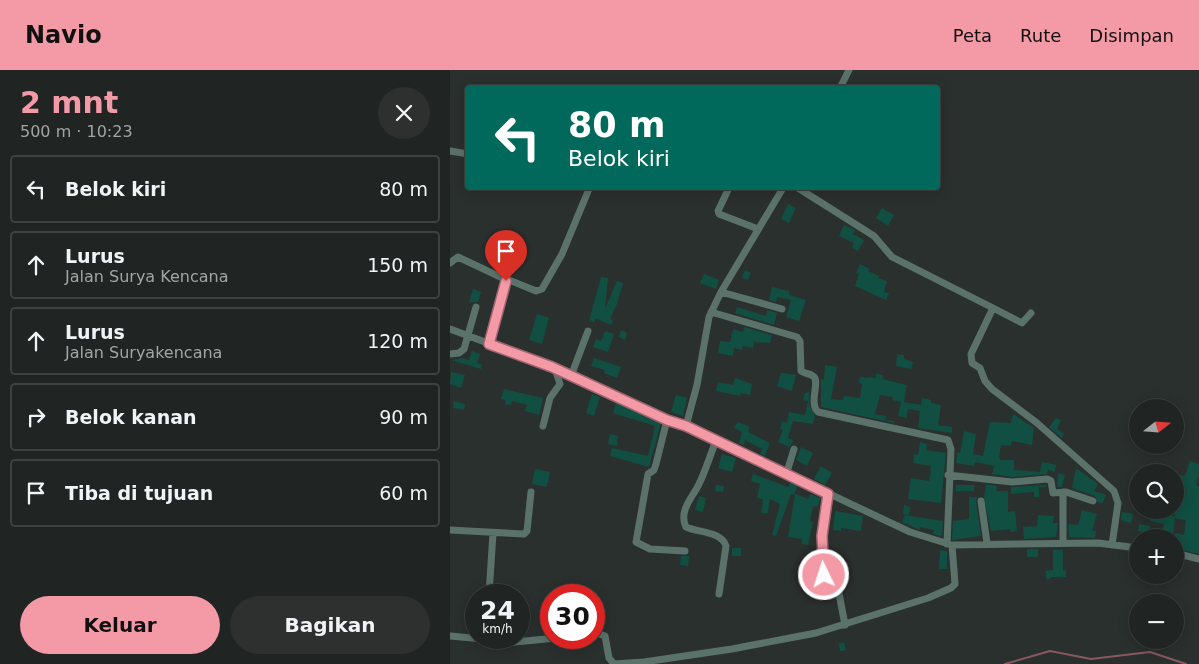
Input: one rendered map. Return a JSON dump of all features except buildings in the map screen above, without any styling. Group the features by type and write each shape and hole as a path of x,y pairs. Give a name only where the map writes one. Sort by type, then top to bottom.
{"street":[{"path":"842,85 849,70"},
{"path":"450,151 465,154"},
{"path":"450,263 458,257 507,280 536,291 542,289 562,254 589,190"},
{"path":"728,190 718,211 719,214 758,229"},
{"path":"686,426 698,385 706,327 711,312 782,190"},
{"path":"801,190 869,233 892,257 1022,323 1030,313"},
{"path":"489,344 504,284 507,280"},
{"path":"721,292 782,310"},
{"path":"450,354 462,351 476,307"},
{"path":"993,308 971,354 972,362 980,368 985,381 992,389 1037,423 1114,491 1118,503 1112,544"},
{"path":"605,636 611,662 631,663 732,649 816,633 845,625 951,588 955,584 950,545 948,475 951,449 948,440 818,412 814,406 816,380 801,371 800,341 797,337 711,312"},
{"path":"450,329 555,369 667,420 686,426 786,475 910,532 950,545 1063,542 1129,547"},
{"path":"571,376 588,331"},
{"path":"543,426 550,398 560,384 555,369"},
{"path":"667,420 654,470 648,474 636,542 650,549 685,551"},
{"path":"716,440 700,483 690,497 684,517 686,527 719,536 725,541 726,546 719,594"},
{"path":"786,475 794,449"},
{"path":"948,475 1012,482 1047,480 1051,481 1053,493 1063,492 1093,500"},
{"path":"450,530 520,535 526,533 531,492"},
{"path":"1063,492 1063,542"},
{"path":"828,494 823,518 822,562 826,587 838,588 845,625"},
{"path":"981,501 987,544"},
{"path":"490,584 493,533"},
{"path":"1184,555 1199,559"},
{"path":"450,636 465,637"}],"waterway":[{"path":"1005,664 1050,651 1091,659 1150,652 1186,664"}],"route":[{"path":"506,281 489,344 552,367 667,420 686,426 828,494 823,518 822,536 824,575"}]}
